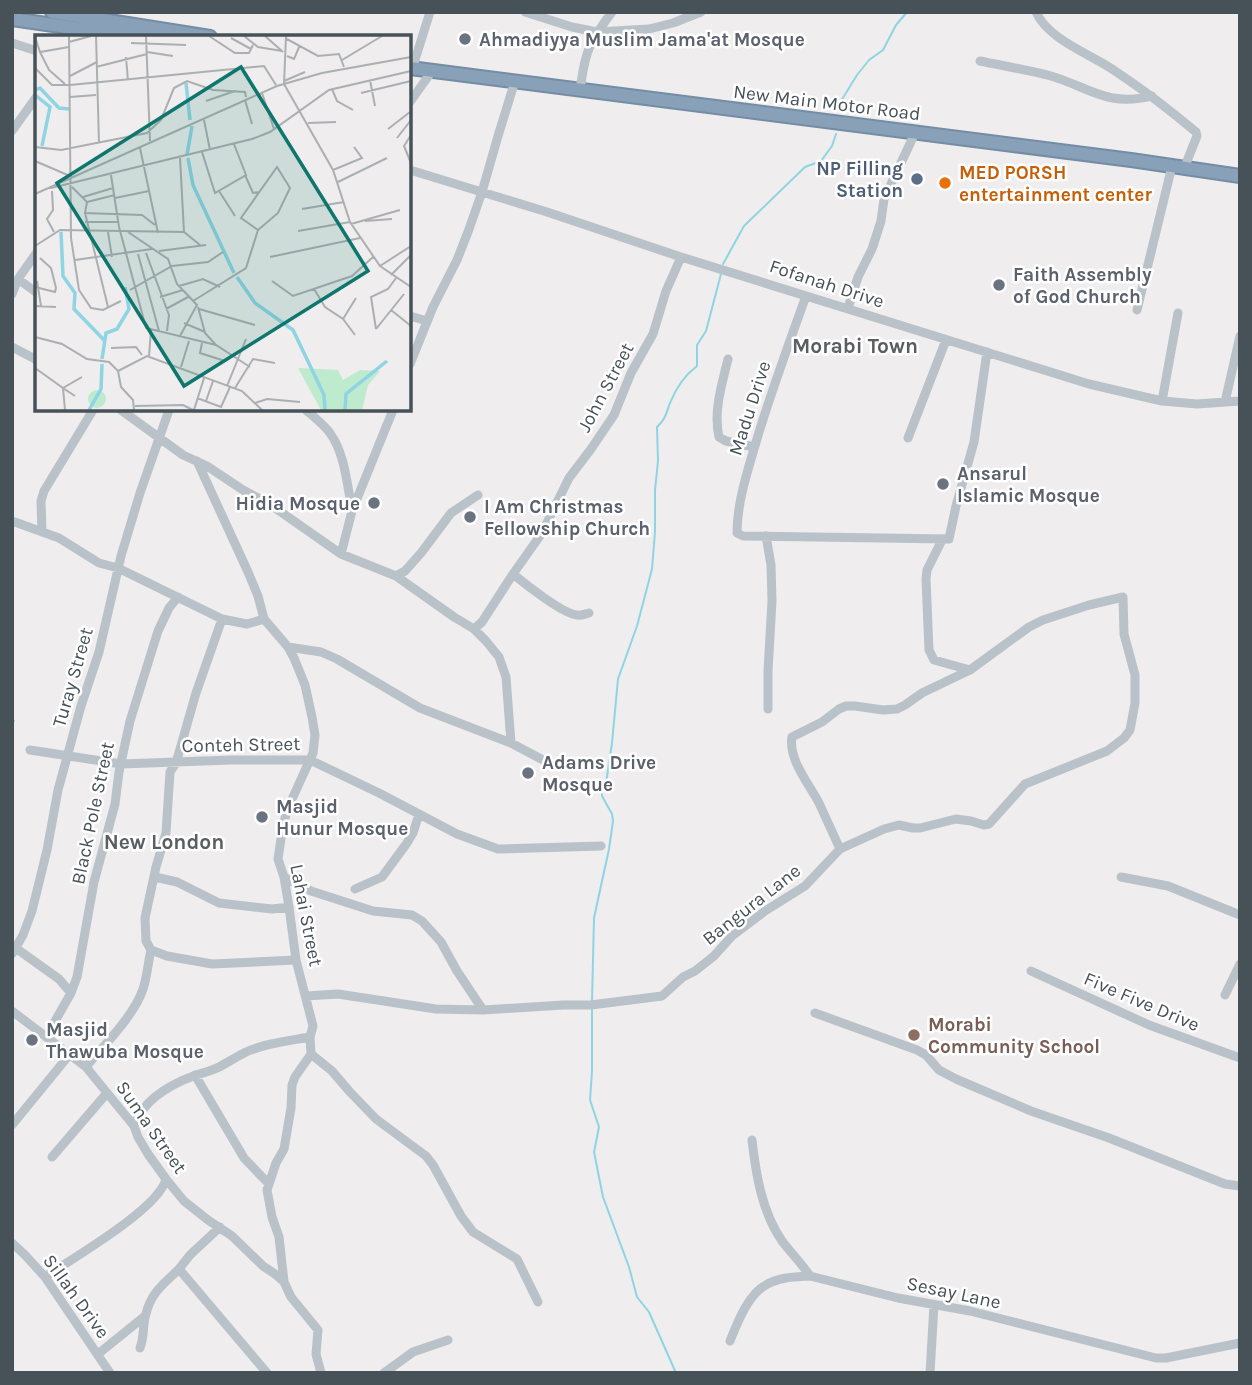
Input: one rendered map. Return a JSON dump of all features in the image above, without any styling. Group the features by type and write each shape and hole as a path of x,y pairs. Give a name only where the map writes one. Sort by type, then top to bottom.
{"highway":[{"path":"52,12 82,24 136,35"},
{"path":"12,19 190,35"},
{"name":"New Main Motor Road","path":"411,65 432,71 1240,176"},
{"name":"New Main Motor Road","path":"411,65 581,83 1240,169"}],"street":[{"path":"411,65 430,12"},
{"path":"525,12 597,32 649,29 701,12"},
{"path":"581,83 588,48 612,12"},
{"path":"1037,12 1045,26 1054,34 1152,96 1197,134 1187,161"},
{"path":"12,43 35,50"},
{"path":"980,61 1053,77 1115,99 1136,100 1152,96"},
{"path":"411,101 432,71"},
{"path":"411,361 440,291 461,249 482,192 516,81"},
{"path":"12,131 35,99"},
{"path":"848,308 858,277 872,249 881,222 884,200 915,133"},
{"path":"1136,310 1172,166"},
{"name":"Fofanah Drive","path":"411,170 1089,384 1162,401 1196,404 1240,401"},
{"path":"12,293 35,255"},
{"name":"John Street","path":"474,629 482,622 542,533 569,478 614,415 631,373 653,334 666,291 681,257"},
{"path":"18,279 35,292"},
{"name":"Madu Drive","path":"766,536 743,536 737,533 737,523 745,480 767,404 806,296"},
{"path":"1162,401 1178,313"},
{"path":"411,316 427,321"},
{"path":"1225,402 1240,336"},
{"path":"908,438 946,340"},
{"path":"12,347 35,359"},
{"path":"768,709 772,601 771,565 766,536 949,539 974,442 987,352"},
{"path":"728,359 719,397 716,427 719,437 726,441 754,447"},
{"path":"42,532 42,496 92,411"},
{"path":"122,411 183,455 207,466 271,505 341,554 396,576 474,629 499,657 506,677 511,743"},
{"name":"Turay Street","path":"14,952 32,911 58,790 99,652 118,568 140,493 170,411"},
{"path":"307,411 331,435 338,449 352,511"},
{"path":"341,554 352,511 393,411"},
{"name":"Lahai Street","path":"197,461 253,584 264,619 294,658 312,717 315,736 313,753 288,808 278,859 284,877 296,960 313,1026 310,1037"},
{"path":"396,576 405,571 452,513 478,495"},
{"path":"12,521 59,538 99,563 118,568 222,619 247,624 264,619"},
{"path":"942,540 926,579 929,650 934,660 970,670"},
{"path":"513,575 566,611 576,615 589,613"},
{"name":"Black Pole Street","path":"47,1037 71,993 76,977 96,874 115,804 130,721 158,631 169,608 178,597"},
{"name":"Bangura Lane","path":"306,996 338,994 436,1009 483,1010 591,1005 662,996 683,977 714,956 732,936 765,911 806,886 840,849 899,825 920,828 956,819 989,824 1025,784 1107,751 1130,730 1135,703 1135,675 1124,634 1124,597 1043,620 1029,627 970,670"},
{"path":"86,1067 125,1020 143,990 151,950 146,941 145,918 166,833 170,772 176,763 196,693 222,619"},
{"path":"288,647 305,648 329,655 420,708 511,743 543,760"},
{"path":"840,849 795,760 790,741 792,737 846,706 897,709 922,692 970,670"},
{"name":"Conteh Street","path":"30,750 121,764 310,760 457,834 498,849 601,846"},
{"path":"355,889 382,877 413,833 419,814"},
{"path":"155,877 187,887 219,903 272,909 289,908"},
{"path":"284,877 311,891 373,911 412,915 422,920 441,942 483,1010"},
{"path":"1121,877 1168,886 1240,915"},
{"path":"151,950 167,956 212,964 296,960"},
{"path":"14,952 59,979 71,993"},
{"path":"1225,995 1240,964"},
{"name":"Five Five Drive","path":"1031,971 1149,1025 1240,1058"},
{"name":"Suma Street","path":"12,1011 86,1067 134,1126 138,1137 184,1201 232,1236 284,1282"},
{"path":"815,1013 917,1050 926,1055 939,1070 1031,1111 1109,1138 1225,1184 1240,1186"},
{"path":"134,1126 137,1117 155,1098 174,1084 216,1069 247,1052 267,1045 310,1037 311,1054 292,1085 284,1149 276,1163 267,1191 279,1237 284,1282 291,1297 318,1329 316,1354 321,1373"},
{"path":"12,1125 70,1054"},
{"path":"311,1054 332,1071 376,1119 426,1156 473,1232 517,1259 538,1302"},
{"path":"195,1075 244,1158 268,1183"},
{"path":"52,1157 107,1093"},
{"path":"730,1341 738,1319 764,1285 785,1278 810,1276 781,1239 768,1215 759,1184 752,1140"},
{"path":"44,1277 110,1235 140,1211 159,1193 166,1179"},
{"path":"140,1348 144,1337 145,1316 156,1289 220,1227"},
{"name":"Sillah Drive","path":"12,1243 44,1277 110,1373"},
{"path":"179,1269 267,1373"},
{"name":"Sesay Lane","path":"810,1276 863,1290 970,1311 1156,1358 1240,1343"},
{"path":"930,1373 934,1305"},
{"path":"98,1354 145,1316"},
{"path":"384,1373 412,1352 448,1340"}],"waterway":[{"path":"841,101 869,60 883,50 896,25 907,12"},
{"path":"723,264 744,226 805,167 821,161 832,146 836,134"},
{"path":"592,1001 594,918 613,821 602,790 606,783 612,743 618,679 637,626 652,569 658,461 657,427 678,387 697,366 697,345 706,331 721,274"},
{"path":"592,1009 590,1100 599,1127 594,1152 603,1197 637,1297 649,1312 676,1373"}],"place":[{"name":"Ahmadiyya Muslim Jama'at Mosque","path":"465,39"},
{"name":"NP Filling Station","path":"917,179"},
{"name":"MED PORSH entertainment center","path":"945,183"},
{"name":"Faith Assembly of God Church","path":"999,285"},
{"name":"Ansarul Islamic Mosque","path":"943,484"},
{"name":"Hidia Mosque","path":"374,503"},
{"name":"I Am Christmas Fellowship Church","path":"470,517"},
{"name":"Adams Drive Mosque","path":"528,773"},
{"name":"Masjid Hunur Mosque","path":"262,817"},
{"name":"Morabi Community School","path":"914,1035"},
{"name":"Masjid Thawuba Mosque","path":"32,1040"}],"district":[{"name":"Morabi Town","path":"855,346"},
{"name":"New London","path":"164,842"}]}
